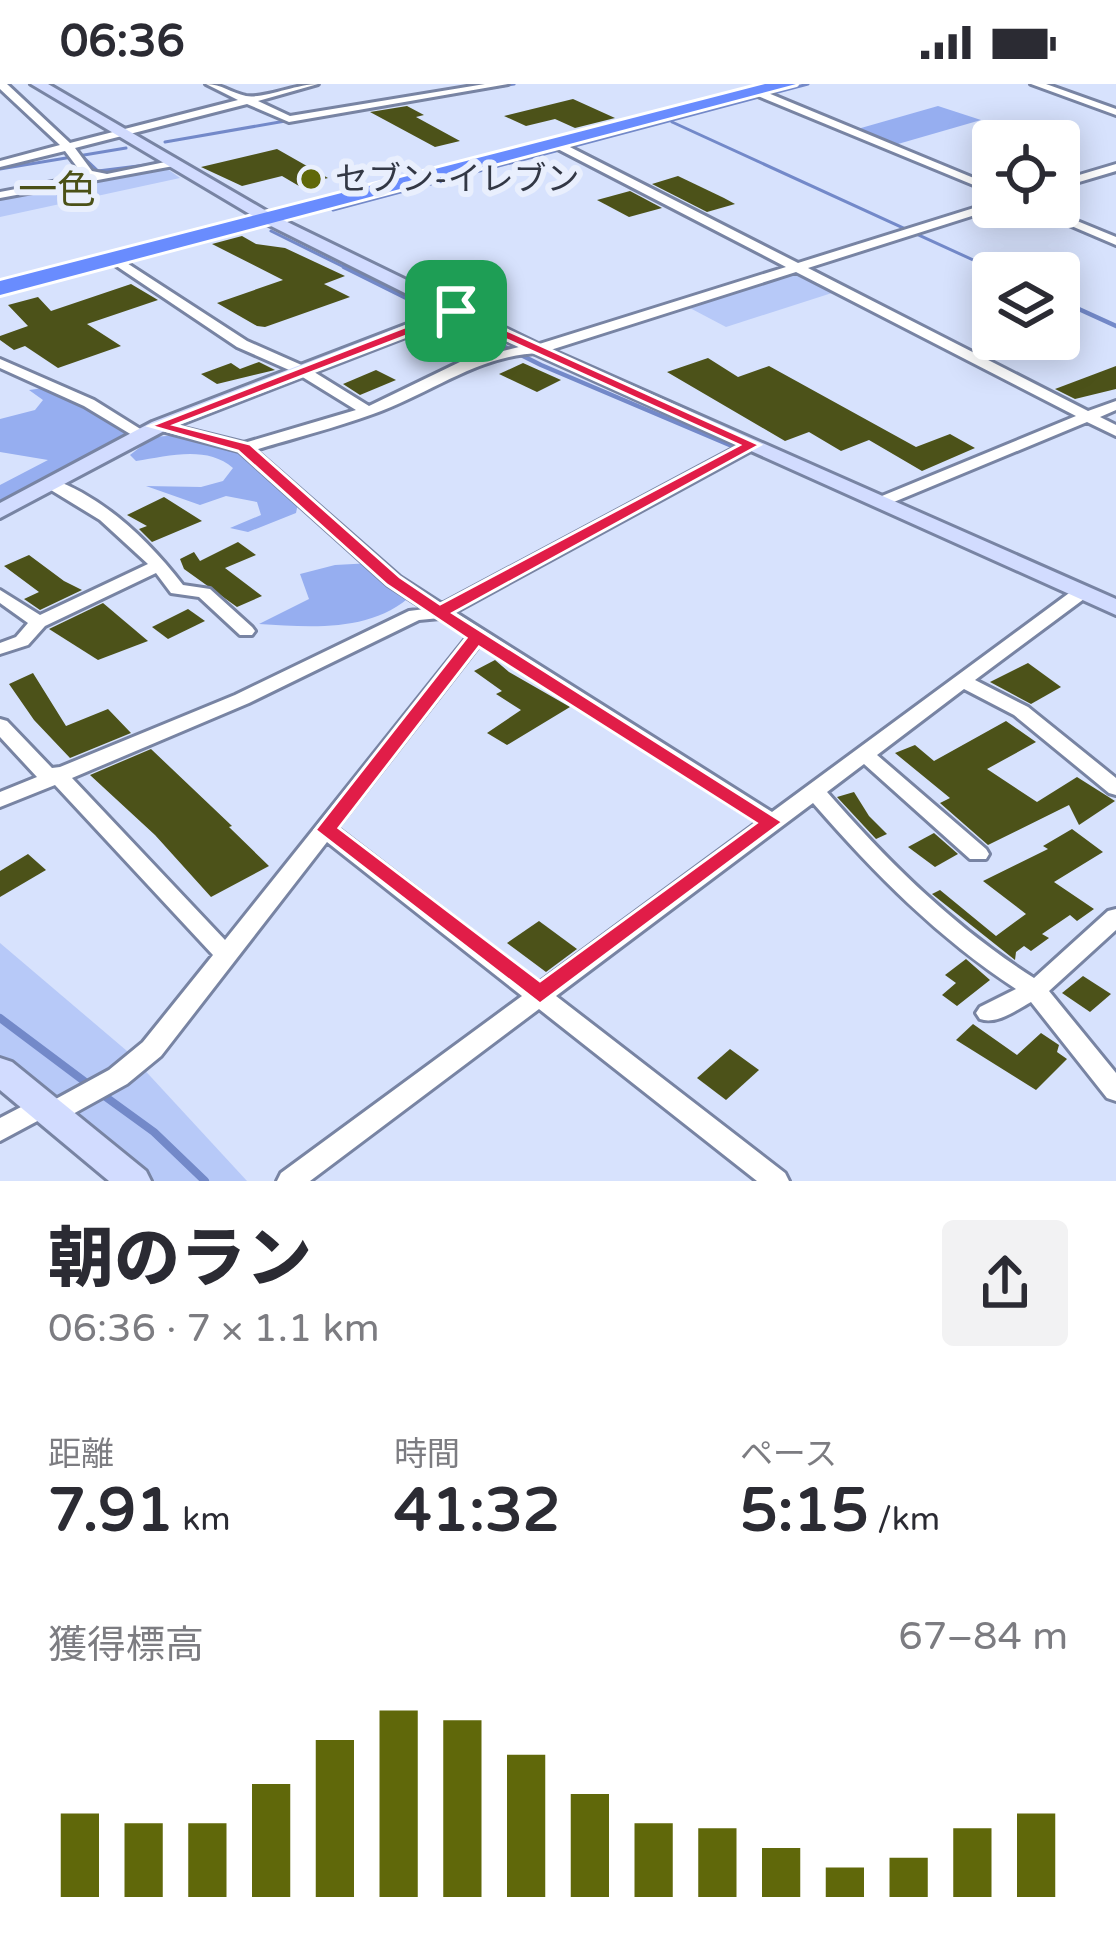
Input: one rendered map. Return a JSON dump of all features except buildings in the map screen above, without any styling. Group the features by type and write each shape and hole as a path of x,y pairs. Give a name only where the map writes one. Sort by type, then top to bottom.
{"highway":[{"path":"0,288 788,84"}],"street":[{"path":"38,84 269,219 533,349 1116,608"},
{"path":"211,84 289,119 501,84"},
{"path":"0,164 313,84"},
{"path":"1036,84 1116,112"},
{"path":"1,85 68,147 88,174 97,177"},
{"path":"757,92 972,181"},
{"path":"556,144 1116,431"},
{"path":"0,195 175,163"},
{"path":"1080,178 1116,167"},
{"path":"0,363 150,430 244,448 368,411 466,364 533,349 972,213"},
{"path":"1080,227 1116,242"},
{"path":"112,259 242,344 301,370 368,411"},
{"path":"1,511 150,430 456,311"},
{"path":"883,501 1116,405"},
{"path":"0,800 242,699 415,615 439,613 752,445"},
{"path":"244,448 394,581 439,613 772,822"},
{"path":"52,484 94,505 159,565 177,589 203,593 245,631"},
{"path":"0,649 22,641 39,622 159,565"},
{"path":"290,1181 1082,592"},
{"path":"0,595 39,622"},
{"path":"0,1131 118,1077 152,1049 477,637"},
{"path":"962,681 1021,711 1116,788"},
{"path":"0,725 226,956"},
{"path":"864,754 978,854"},
{"path":"814,791 913,902 1035,990 1116,1091"},
{"path":"326,830 776,1181"},
{"path":"988,1013 1035,990 1116,917"},
{"path":"0,1070 134,1181"}],"shaded area":[{"path":"938,106 981,120 891,146 854,130"},
{"path":"166,168 180,178 0,217 0,199"},
{"path":"795,272 835,292 726,327 688,307"},
{"path":"51,387 78,398 137,437 0,510 0,485 48,460 0,452 0,419 35,410 43,400 29,390"},
{"path":"193,434 244,448 299,498 296,513 248,532 230,528 261,515 257,502 226,496 200,505 146,486 201,487 223,481 233,468 211,456 136,461 130,455 153,437"},
{"path":"372,563 413,594 379,616 340,625 259,624 309,599 300,574 335,565"},
{"path":"0,943 127,1051 247,1181 129,1181 0,1069"}],"waterway":[{"path":"411,101 514,84"},
{"path":"333,210 808,84"},
{"path":"165,142 291,120"},
{"path":"672,122 972,259"},
{"path":"81,155 126,148"},
{"path":"0,169 81,155"},
{"path":"81,155 98,171 154,164"},
{"path":"271,231 350,270"},
{"path":"344,267 541,365 739,449"},
{"path":"1080,310 1116,326"},
{"path":"764,445 839,477"},
{"path":"0,1018 92,1087"},
{"path":"103,1095 154,1132 205,1181"}],"place":[{"name":"セブン-イレブン","path":"311,179"}],"district":[{"name":"一色","path":"57,190"}],"route":[{"path":"456,311 158,426 244,448 394,581 439,613 477,637 326,830 540,995 772,822 439,613 752,445 456,311"}]}
